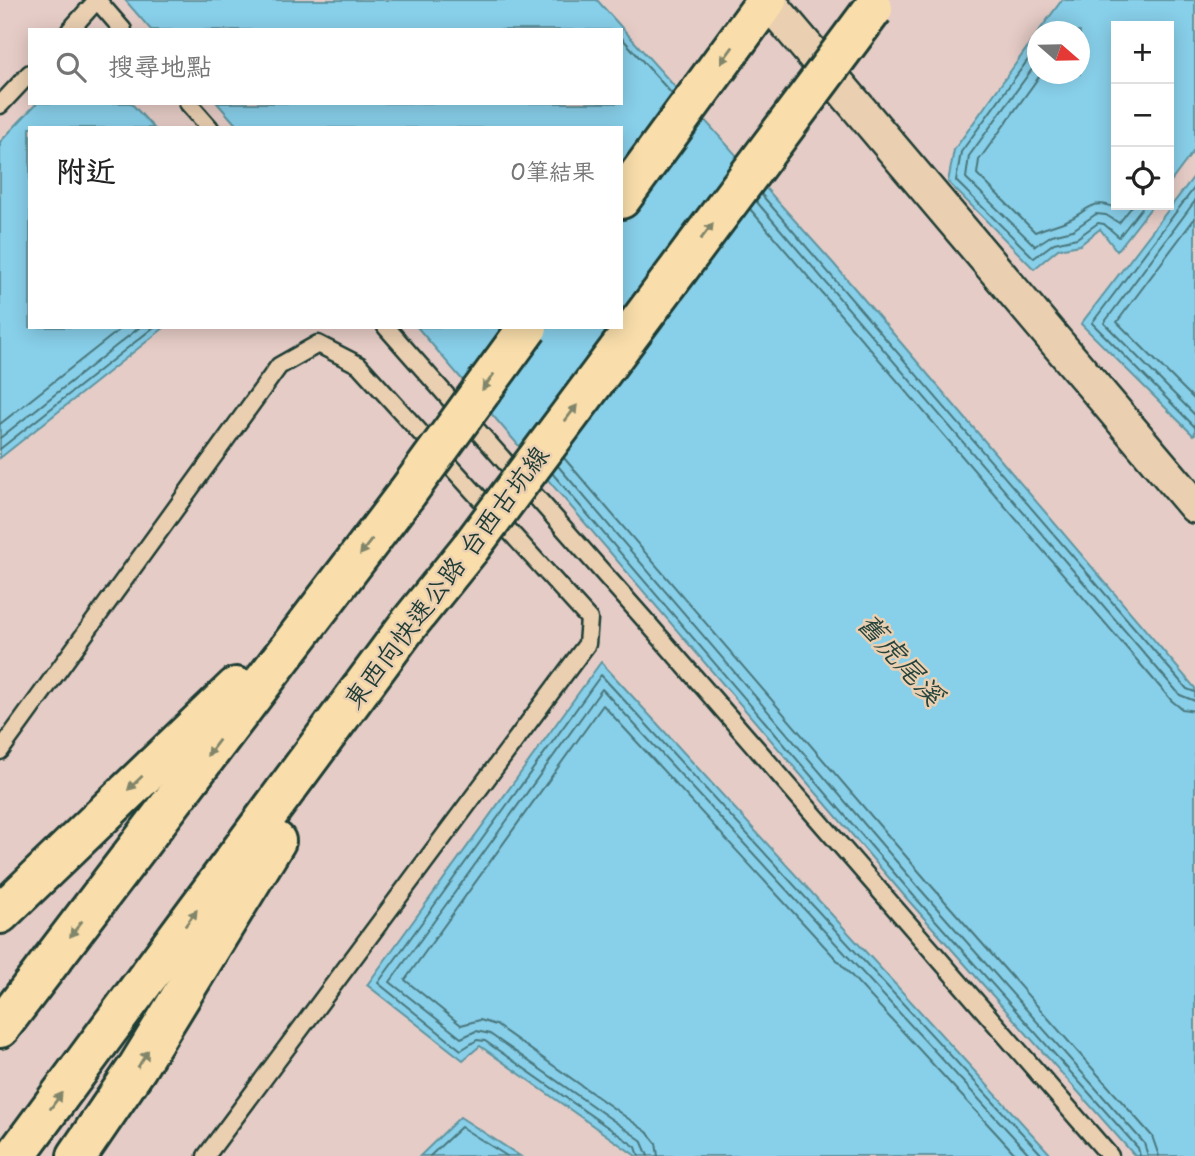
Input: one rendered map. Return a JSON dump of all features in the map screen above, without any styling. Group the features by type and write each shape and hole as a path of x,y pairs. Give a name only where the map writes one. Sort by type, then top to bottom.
{"highway":[{"path":"623,196 767,0"},
{"name":"東西向快速公路 台西古坑線","path":"15,1156 408,625 471,547 876,4"},
{"path":"0,1028 326,600 527,329"},
{"path":"0,914 326,600"},
{"path":"77,1156 137,1069 408,625"}],"street":[{"path":"767,0 1195,506"}],"lane":[{"path":"72,28 97,0 121,28"},
{"path":"0,105 28,75"},
{"path":"190,105 208,126"},
{"path":"388,329 645,620 1110,1156"},
{"path":"0,751 279,366 318,344 359,365 589,619 587,643 206,1156"}],"water":[{"path":"125,0 597,0 622,28 149,28"},
{"path":"1062,0 1195,0 1195,149 1174,177 1174,21 1111,21 1111,210 1149,210 1117,251 1100,229 1080,245 1058,249 1034,269 948,182 954,150 1027,48 1027,84 1090,84 1090,21 1046,21"},
{"name":"舊虎尾溪","path":"623,29 833,263 1195,688 1195,1156 1135,1156 908,900 419,329 623,329 623,126 237,126 219,105 623,105"},
{"path":"35,105 133,105 152,126 28,126 28,329 162,329 0,458 0,142"},
{"path":"1195,175 1193,435 1081,324 1168,210 1174,210 1174,202"},
{"path":"601,662 1052,1156 636,1156 480,1046 463,1060 367,985"},
{"path":"460,1117 520,1156 420,1156"}]}
